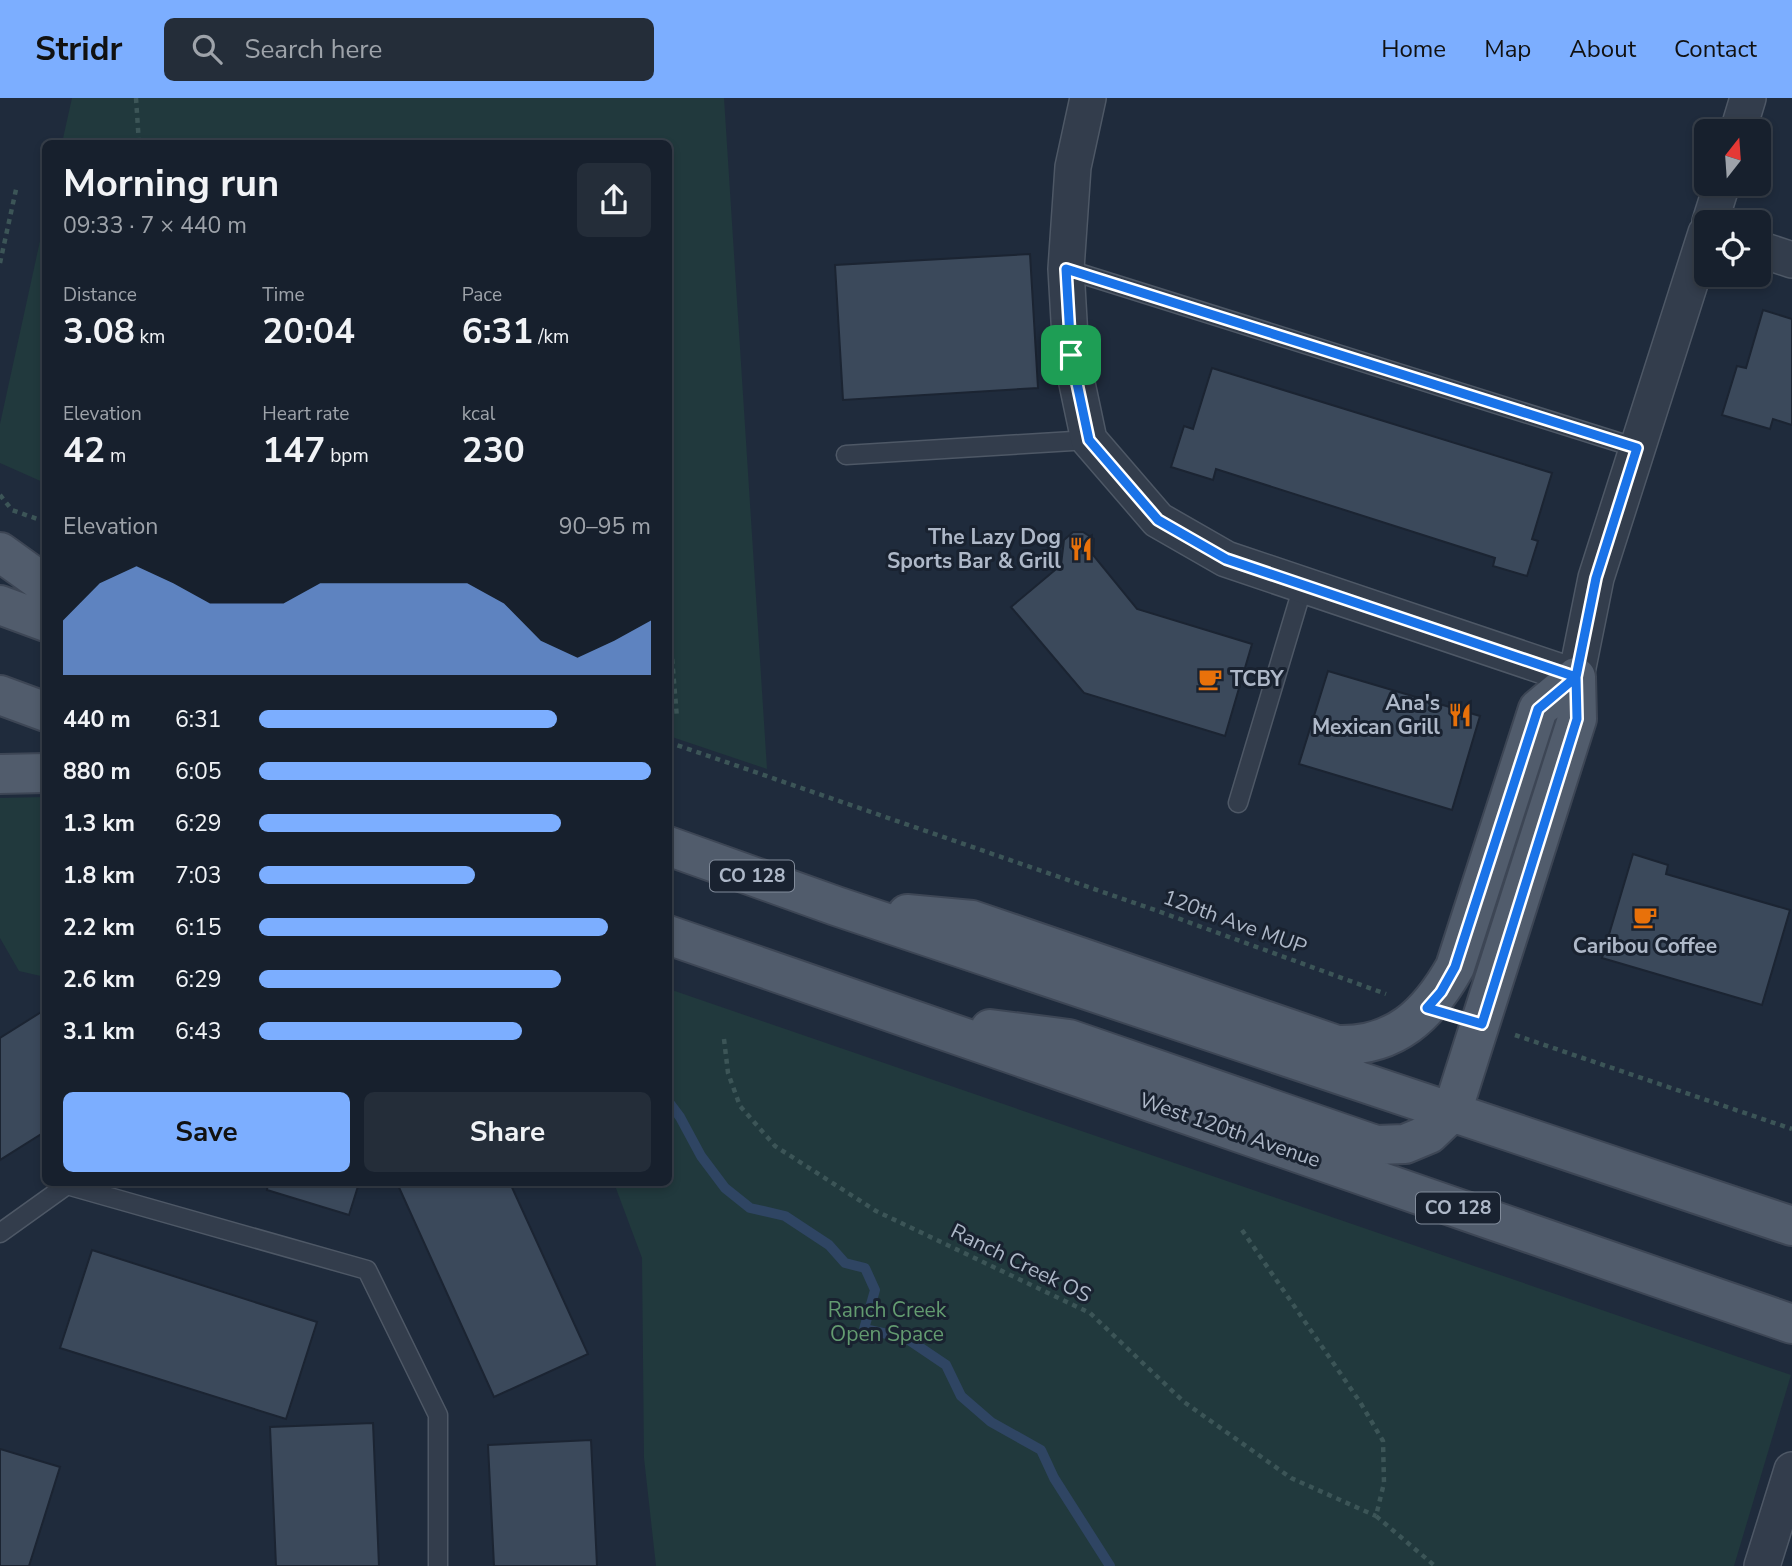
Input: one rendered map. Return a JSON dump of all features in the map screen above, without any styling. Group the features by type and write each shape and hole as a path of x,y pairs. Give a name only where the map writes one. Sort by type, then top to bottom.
{"main road":[{"path":"0,552 42,582"},
{"path":"0,605 42,621"},
{"path":"836,906 972,920 1337,1045 1360,1045 1385,1038 1405,1028 1427,1008 1441,992 1455,967 1538,709 1576,677"},
{"path":"908,1018 1069,1039 1376,1145 1405,1144 1429,1134 1452,1112 1482,1024 1577,719 1576,677"},
{"path":"0,695 42,711"},
{"path":"0,774 42,773"},
{"name":"CO 128","path":"672,847 836,906 1792,1226"},
{"name":"West 120th Avenue","path":"672,936 1792,1324"},
{"path":"672,949 762,968"}],"street":[{"path":"1088,98 1073,167 1066,269 1071,355 1089,440 1158,520 1226,559 1576,677 1596,578 1694,270"},
{"path":"1742,119 1748,98"},
{"path":"1771,253 1792,260"},
{"path":"1762,1566 1792,1470"}],"lane":[{"path":"1066,269 1637,448"},
{"path":"846,455 1089,440"},
{"path":"1238,803 1303,586"},
{"path":"0,1233 66,1186"},
{"path":"71,1186 367,1270 438,1415 438,1566"}],"path":[{"path":"136,98 139,140"},
{"path":"0,263 17,186"},
{"path":"0,495 12,510 42,521"},
{"path":"672,657 677,718"},
{"name":"120th Ave MUP","path":"672,743 1155,910 1427,1008"},
{"path":"1482,1024 1792,1129"},
{"name":"Ranch Creek OS","path":"724,1040 728,1073 740,1106 775,1146 876,1210 1090,1313 1184,1402 1291,1478 1376,1516 1435,1566"},
{"path":"1242,1230 1360,1402 1382,1441 1384,1483 1376,1516"}],"green space":[{"path":"72,98 724,98 767,769 672,737 672,140 63,140"},
{"path":"42,232 42,482 0,463 0,424"},
{"path":"42,797 42,976 19,971 0,938 0,798"},
{"name":"Ranch Creek Open Space","path":"672,990 1791,1375 1734,1566 656,1566 644,1458 642,1258 615,1186 672,1186"}],"building":[{"path":"1030,254 1038,388 843,400 835,265"},
{"path":"1763,310 1792,319 1792,425 1773,419 1770,429 1722,415 1737,366 1746,368"},
{"path":"1212,368 1552,473 1532,539 1538,541 1527,576 1493,566 1495,558 1216,469 1213,480 1171,467 1184,426 1193,429"},
{"path":"1073,532 1083,532 1094,539 1093,555 1137,609 1252,644 1225,736 1084,693 1011,607 1061,565 1064,540"},
{"path":"1328,671 1480,716 1452,810 1299,764"},
{"path":"1633,854 1668,865 1666,874 1790,910 1762,1005 1602,958"},
{"path":"42,1012 42,1134 0,1160 0,1038"},
{"path":"268,1186 358,1186 349,1215 267,1190"},
{"path":"398,1186 511,1186 588,1354 494,1397"},
{"path":"92,1250 317,1322 286,1419 60,1348"},
{"path":"373,1423 379,1566 276,1566 270,1427"},
{"path":"591,1440 597,1566 494,1566 488,1445"},
{"path":"0,1449 60,1467 29,1566 0,1566"}],"waterway":[{"path":"672,1106 701,1156 725,1188 750,1208 785,1216 829,1245 845,1263 865,1268 875,1290 864,1329 906,1338 946,1365 961,1396 991,1422 1041,1450 1054,1478 1110,1566"}],"place":[{"name":"The Lazy Dog Sports Bar & Grill","path":"1081,549"},
{"name":"TCBY","path":"1210,679"},
{"name":"Ana's Mexican Grill","path":"1460,715"},
{"name":"Caribou Coffee","path":"1645,917"}],"route":[{"path":"1071,355 1066,269 1637,448 1596,578 1576,677 1538,709 1455,967 1441,992 1427,1008 1482,1024 1577,719 1576,677 1226,559 1158,520 1089,440 1071,355"}]}
